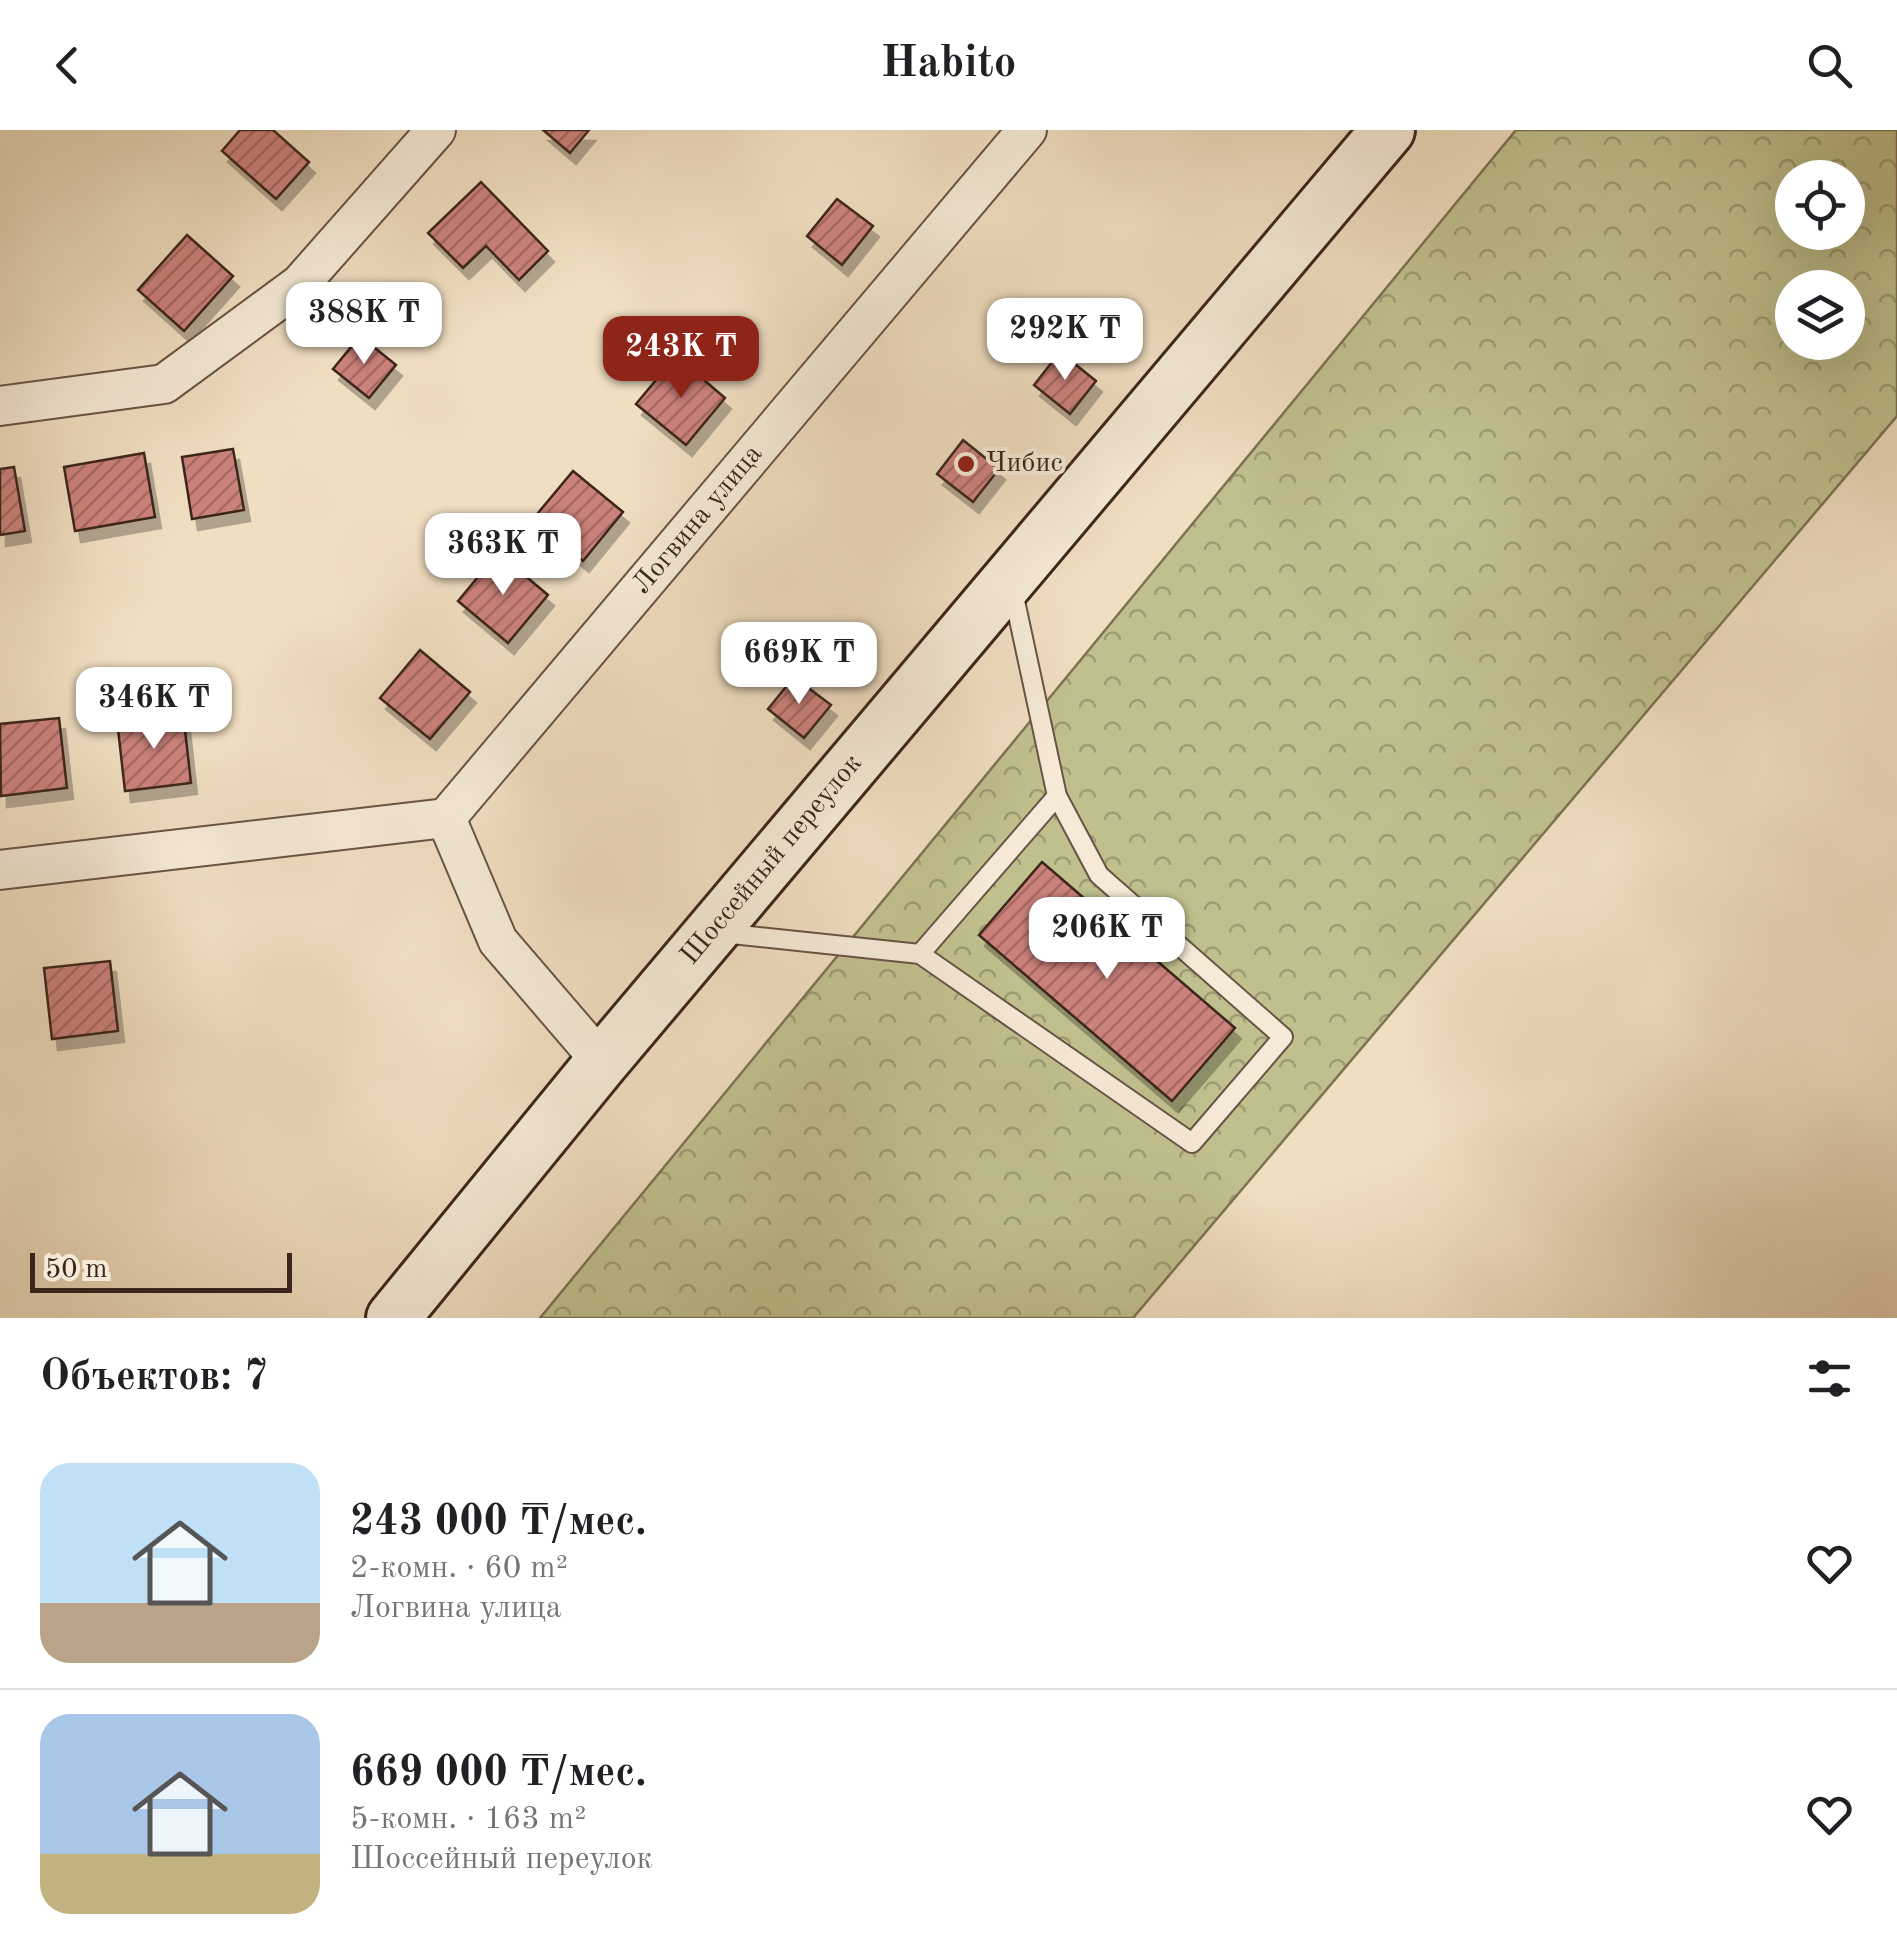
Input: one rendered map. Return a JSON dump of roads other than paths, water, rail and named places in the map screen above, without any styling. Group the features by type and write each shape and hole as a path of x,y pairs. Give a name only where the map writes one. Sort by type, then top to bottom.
{"main road":[{"name":"Шоссейный переулок","path":"393,1318 602,1062 1010,577 1368,137"}],"street":[{"path":"0,406 164,384 300,284 436,130"},
{"name":"Логвина улица","path":"446,818 1027,130"},
{"path":"0,870 446,818 498,941 602,1062"}],"lane":[{"path":"711,932 920,954 1192,1143 1283,1037 1098,875 1056,796 1010,577"},
{"path":"920,954 1056,796"}],"place":[{"name":"Чибис","path":"966,464"}]}
